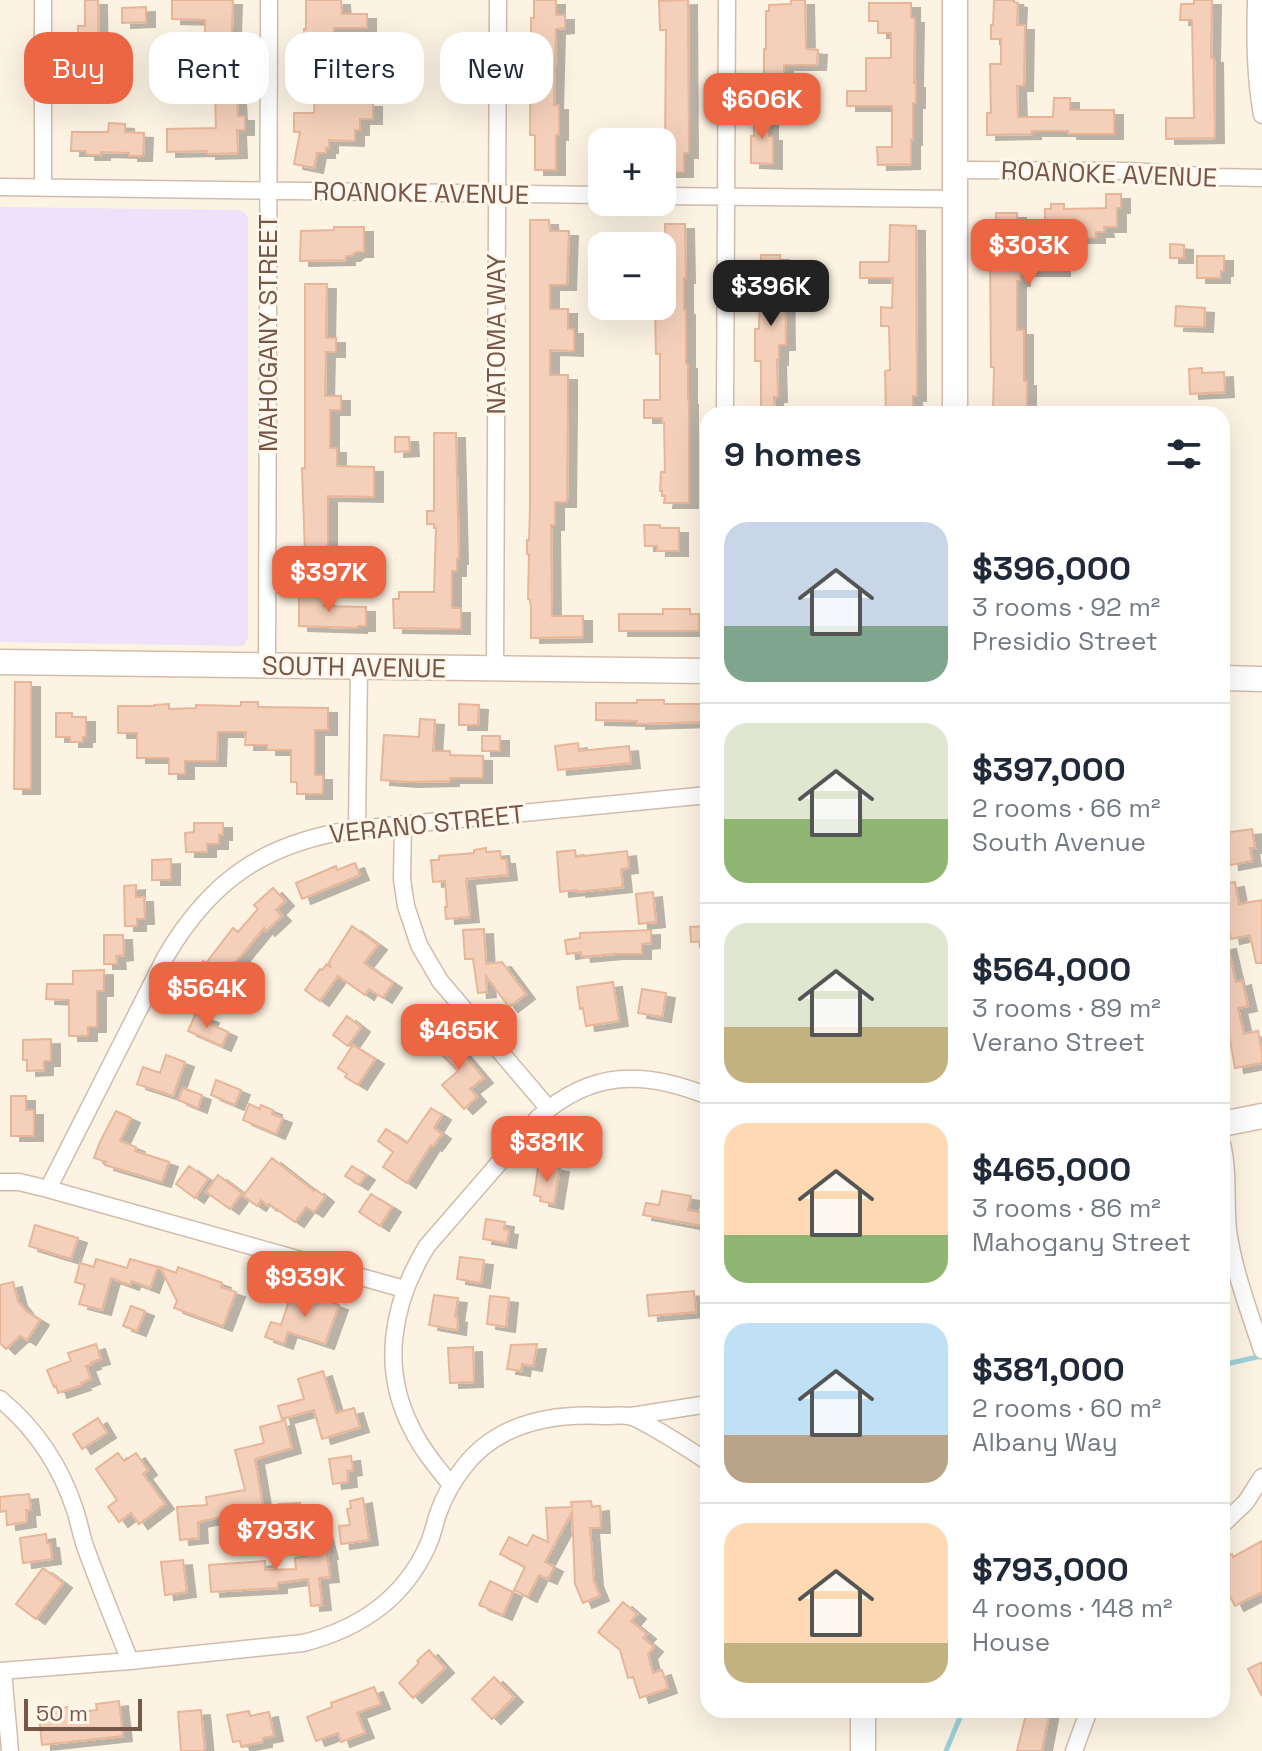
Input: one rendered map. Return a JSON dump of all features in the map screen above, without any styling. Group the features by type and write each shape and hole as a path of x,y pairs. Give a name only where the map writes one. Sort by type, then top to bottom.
{"street":[{"path":"43,0 43,188"},
{"name":"MAHOGANY STREET","path":"267,666 269,0"},
{"name":"NATOMA WAY","path":"495,668 498,0"},
{"path":"725,406 727,0"},
{"path":"955,0 955,406"},
{"path":"1256,0 1255,53 1262,115"},
{"name":"ROANOKE AVENUE","path":"956,170 1131,171 1262,178"},
{"name":"ROANOKE AVENUE","path":"0,187 588,195"},
{"path":"676,196 955,199"},
{"name":"SOUTH AVENUE","path":"0,662 700,671"},
{"path":"357,829 359,667"},
{"path":"1230,678 1262,679"},
{"name":"VERANO STREET","path":"48,1189 166,956 194,913 211,895 260,859 305,839 328,833 700,796"},
{"path":"403,824 402,879 406,906 419,945 440,981 549,1109"},
{"path":"451,1485 411,1428 396,1381 398,1307 414,1267 435,1236 538,1118 580,1090 628,1078 664,1081 700,1093"},
{"path":"1230,1122 1262,1116"},
{"path":"0,1182 19,1182 48,1189 404,1289"},
{"path":"1230,1240 1262,1350"},
{"path":"0,1399 41,1442 66,1485 85,1545 130,1661"},
{"path":"10,1751 1,1671 303,1643 326,1637 348,1628 387,1602 410,1575 428,1545 451,1485 483,1448 502,1434 524,1424 561,1416 631,1416 700,1405"},
{"path":"631,1416 700,1457"},
{"path":"1230,1517 1246,1502 1262,1477"},
{"path":"861,1718 863,1751"},
{"path":"1074,1751 1086,1718"}],"shaded area":[{"path":"0,207 239,210 248,218 248,639 243,646 0,642"}],"building":[{"path":"85,0 98,0 98,32 78,32 78,26 85,26"},
{"path":"172,0 233,0 232,32 205,32 205,20 172,19"},
{"path":"306,0 341,0 342,14 367,14 367,28 304,32"},
{"path":"534,0 556,0 556,15 565,15 565,28 556,29 554,105 559,105 559,135 556,135 556,170 535,170 535,135 530,135 530,104 553,104 553,32 531,32 531,18 534,18"},
{"path":"688,0 689,153 684,153 684,172 676,172 676,128 665,128 666,30 660,30 659,1"},
{"path":"791,0 805,0 806,49 818,50 817,65 784,65 784,109 764,109 766,11 769,11 769,5 791,4"},
{"path":"994,0 1014,0 1018,3 1017,25 1025,25 1024,86 1017,86 1018,117 1053,117 1054,98 1070,98 1070,110 1114,110 1114,134 1032,131 1032,134 987,135 987,113 991,113 990,64 1001,64 1001,39 991,39"},
{"path":"1194,0 1212,0 1215,138 1166,139 1166,118 1194,118 1192,20 1180,20 1181,4 1194,4"},
{"path":"869,3 911,3 911,18 915,18 916,103 913,103 911,164 878,165 877,147 892,147 892,106 847,106 847,91 866,91 866,58 891,58 891,33 878,33 878,21 869,21"},
{"path":"146,7 146,22 122,23 122,8"},
{"path":"215,104 237,104 238,116 245,116 245,130 237,130 238,153 167,152 167,129 216,128"},
{"path":"314,104 373,104 373,119 360,119 360,130 355,130 355,141 329,140 326,153 317,153 314,168 294,164 300,132 294,132 294,113 314,113"},
{"path":"754,115 769,115 773,164 751,163"},
{"path":"109,123 125,124 125,132 144,133 143,156 101,152 101,155 86,155 86,151 71,151 72,132 108,132"},
{"path":"1106,194 1121,194 1117,227 1104,227 1105,232 1096,232 1096,238 1061,238 1061,271 1021,271 1021,281 1017,281 1017,330 1024,330 1027,406 993,406 990,255 996,254 996,213 1017,213 1017,249 1045,249 1045,209 1051,209 1051,204 1064,204 1064,209 1106,208"},
{"path":"530,220 549,220 550,231 569,231 567,285 550,285 550,309 568,309 568,329 574,329 574,351 550,350 550,375 568,375 567,502 555,502 555,525 551,525 552,616 583,616 583,637 531,638 527,554 530,507"},
{"path":"665,224 685,224 689,503 664,503 665,496 660,491 661,472 665,472 664,423 662,418 644,418 644,400 660,400 660,354 656,354 655,320 676,320 676,232 665,232"},
{"path":"890,225 916,226 917,396 913,396 913,406 886,406 885,371 890,370 889,326 881,326 881,307 892,308 893,278 860,278 860,262 889,262"},
{"path":"334,227 364,227 364,252 346,256 346,260 300,261 301,231 334,230"},
{"path":"1170,244 1184,245 1184,258 1170,258"},
{"path":"761,255 780,255 780,267 785,267 786,345 779,345 778,397 774,397 775,406 761,406 761,361 755,361 755,329 759,329"},
{"path":"1197,256 1224,256 1221,278 1197,278"},
{"path":"305,284 327,284 326,338 336,338 336,352 326,352 325,396 341,396 341,410 330,410 330,448 337,448 337,466 374,467 374,497 328,496 328,560 325,560 325,573 306,573 306,569 302,569 302,554 305,554 302,468 305,468"},
{"path":"1176,306 1205,308 1204,327 1175,326"},
{"path":"1202,368 1202,373 1224,372 1225,392 1190,394 1189,369"},
{"path":"434,433 456,433 459,559 457,571 452,571 452,608 461,608 461,629 394,628 393,599 399,599 399,592 434,592 436,528 434,524 427,524 427,511 434,511"},
{"path":"395,437 409,437 410,451 395,452"},
{"path":"644,525 679,528 679,551 657,551 657,546 645,546"},
{"path":"299,596 325,597 324,606 366,607 366,626 299,626"},
{"path":"663,609 690,609 690,614 699,614 699,631 619,631 619,614 663,614"},
{"path":"15,682 31,682 31,789 14,789"},
{"path":"637,700 664,700 664,704 700,704 700,722 637,724 637,721 596,720 596,703 637,703"},
{"path":"241,702 258,702 258,707 328,708 328,730 315,730 315,775 323,775 323,794 297,794 297,782 291,782 291,750 267,750 267,745 245,745 246,732 218,732 217,761 185,761 185,774 169,774 169,758 137,758 137,733 118,733 118,706 169,704 169,709 196,708 196,705 241,706"},
{"path":"459,704 479,705 478,725 459,725"},
{"path":"56,713 86,717 83,742 70,742 70,737 56,737"},
{"path":"420,719 435,720 433,751 483,756 483,778 409,782 381,780 384,735 419,737"},
{"path":"482,736 500,736 500,751 482,751"},
{"path":"578,743 579,751 629,746 631,763 558,770 555,746"},
{"path":"194,823 223,823 219,844 207,844 207,852 186,852 185,833 194,832"},
{"path":"1252,829 1255,848 1250,848 1252,861 1230,865 1230,832"},
{"path":"486,848 486,852 500,851 501,859 506,859 508,875 466,879 470,917 446,919 445,881 433,882 431,860"},
{"path":"575,850 576,857 627,851 629,868 621,869 623,887 560,892 557,852"},
{"path":"171,859 171,880 152,880 152,860"},
{"path":"355,863 360,875 302,899 296,883 336,866 337,870"},
{"path":"1235,882 1239,904 1262,900 1262,963 1256,963 1250,935 1231,939 1230,883"},
{"path":"136,885 136,897 144,897 145,919 137,919 137,926 125,926 124,886"},
{"path":"273,888 285,901 276,910 282,916 266,931 264,928 226,974 232,977 220,997 213,993 206,1005 193,998 200,984 193,980 203,961 206,963 233,928 238,932 258,909 254,905"},
{"path":"653,892 656,922 639,924 636,894"},
{"path":"352,926 378,945 364,963 393,983 383,998 369,989 365,995 338,976 320,1001 305,990 320,969 327,964 331,968 329,962"},
{"path":"700,926 700,941 691,942 690,927"},
{"path":"484,929 486,964 502,962 526,994 509,1007 486,976 487,992 478,993 473,959 465,959 463,930"},
{"path":"651,930 651,943 642,944 642,954 582,957 581,952 567,954 565,940 580,938 580,933"},
{"path":"104,935 123,935 124,955 116,956 117,964 104,964"},
{"path":"1230,957 1236,982 1242,980 1248,1006 1238,1008 1244,1034 1258,1031 1262,1052 1262,1063 1235,1068 1230,1040"},
{"path":"104,970 104,991 97,991 97,1027 88,1027 88,1036 69,1036 69,1000 46,999 47,984 73,984 73,971"},
{"path":"613,982 619,1021 586,1026 577,987"},
{"path":"642,989 666,993 662,1017 638,1013"},
{"path":"196,1013 210,1018 208,1023 228,1032 222,1046 188,1031"},
{"path":"347,1016 361,1027 348,1046 333,1035"},
{"path":"445,1032 484,1078 470,1089 477,1097 464,1109 442,1085 458,1071 432,1045"},
{"path":"51,1039 51,1061 44,1061 44,1070 27,1071 27,1060 23,1060 23,1040"},
{"path":"353,1045 375,1059 358,1085 338,1068"},
{"path":"166,1055 185,1062 173,1096 137,1084 143,1067 160,1073"},
{"path":"216,1080 241,1090 235,1105 211,1095"},
{"path":"183,1088 202,1095 198,1108 178,1100"},
{"path":"11,1096 26,1096 26,1110 34,1110 34,1136 11,1136"},
{"path":"249,1104 260,1109 261,1105 283,1118 276,1134 243,1120"},
{"path":"431,1108 442,1115 434,1128 442,1134 431,1145 407,1183 383,1167 393,1152 378,1141 386,1129 407,1143"},
{"path":"116,1111 131,1118 120,1141 136,1147 135,1151 169,1162 162,1182 105,1165 106,1162 94,1158"},
{"path":"272,1158 325,1197 314,1212 306,1207 295,1222 261,1200 257,1206 243,1196"},
{"path":"548,1165 560,1167 554,1204 540,1201 541,1197 534,1195 538,1168 547,1170"},
{"path":"189,1166 208,1179 195,1198 176,1184"},
{"path":"352,1166 366,1175 359,1185 345,1176"},
{"path":"218,1175 242,1193 230,1209 206,1192"},
{"path":"662,1191 691,1196 688,1210 700,1212 700,1226 643,1215 646,1203 659,1205"},
{"path":"371,1194 392,1207 380,1226 359,1212"},
{"path":"486,1219 505,1222 504,1229 509,1230 507,1243 483,1239"},
{"path":"35,1225 78,1238 71,1259 29,1246"},
{"path":"460,1257 484,1260 481,1283 457,1279"},
{"path":"96,1259 127,1268 130,1259 158,1267 150,1288 111,1278 102,1310 79,1304 85,1285 75,1282 80,1263 94,1267"},
{"path":"160,1267 176,1273 178,1267 222,1283 221,1287 236,1292 223,1326 174,1308 177,1301"},
{"path":"13,1282 18,1301 40,1320 27,1340 20,1336 6,1349 0,1343 0,1285"},
{"path":"293,1289 339,1305 325,1344 288,1332 284,1344 265,1337 271,1322 281,1325"},
{"path":"694,1291 696,1312 649,1316 647,1295"},
{"path":"434,1295 458,1298 455,1317 458,1318 457,1330 429,1325"},
{"path":"490,1296 509,1298 506,1327 487,1324"},
{"path":"131,1306 145,1311 137,1331 123,1326"},
{"path":"96,1344 101,1359 86,1366 91,1379 58,1393 47,1370 71,1361 68,1353"},
{"path":"537,1344 533,1366 522,1364 521,1371 507,1369 511,1345"},
{"path":"473,1347 474,1382 450,1383 448,1348"},
{"path":"323,1371 336,1413 354,1408 360,1427 322,1439 314,1410 282,1419 278,1406 304,1399 298,1379"},
{"path":"98,1418 107,1433 82,1449 73,1434"},
{"path":"285,1420 292,1448 255,1459 263,1506 229,1511 230,1515 198,1522 199,1538 180,1540 177,1507 207,1505 206,1497 245,1490 235,1450 264,1443 260,1427"},
{"path":"118,1453 124,1461 136,1453 148,1470 143,1474 165,1504 139,1524 131,1513 119,1522 108,1507 117,1500 96,1469"},
{"path":"351,1456 353,1470 347,1471 348,1482 333,1484 329,1459"},
{"path":"29,1494 31,1510 26,1510 27,1522 7,1525 6,1511 0,1512 0,1497"},
{"path":"363,1498 369,1540 341,1544 339,1526 350,1525 347,1509 351,1508 350,1501"},
{"path":"591,1501 592,1507 600,1506 601,1528 590,1528 594,1581 600,1596 583,1603 575,1584 572,1512 545,1562 554,1567 548,1579 539,1575 528,1597 514,1590 525,1567 500,1554 509,1537 527,1546 533,1535 548,1542 546,1508 572,1507 571,1502"},
{"path":"300,1503 302,1532 281,1533 279,1504"},
{"path":"323,1531 329,1554 330,1577 319,1578 322,1605 311,1606 308,1579 278,1583 278,1588 211,1592 209,1565 265,1561 265,1570 296,1569 295,1558 308,1556 306,1533"},
{"path":"46,1534 52,1559 23,1563 20,1538"},
{"path":"1262,1541 1262,1592 1235,1606 1230,1596 1230,1555 1233,1557"},
{"path":"183,1560 187,1592 165,1595 161,1562"},
{"path":"43,1568 63,1583 36,1619 16,1604"},
{"path":"490,1581 513,1592 503,1615 479,1605"},
{"path":"623,1602 637,1614 631,1621 647,1634 643,1638 654,1647 648,1654 653,1673 662,1670 668,1688 640,1698 633,1677 628,1678 620,1650 598,1632"},
{"path":"429,1650 445,1668 413,1698 399,1683"},
{"path":"1262,1662 1262,1696 1248,1669"},
{"path":"494,1677 514,1697 492,1719 472,1699"},
{"path":"374,1687 381,1704 357,1713 365,1733 341,1742 338,1733 316,1741 307,1717 332,1707 331,1703"},
{"path":"119,1701 123,1736 42,1745 39,1716 53,1714 53,1709 68,1707 69,1713 97,1710 96,1704"},
{"path":"201,1710 205,1751 181,1751 178,1712"},
{"path":"249,1711 250,1716 269,1712 274,1736 263,1738 263,1742 241,1746 240,1741 233,1742 227,1715"},
{"path":"1025,1718 1048,1718 1042,1751 1017,1751"}],"waterway":[{"path":"1230,1363 1262,1356"},
{"path":"946,1751 960,1718"}]}
